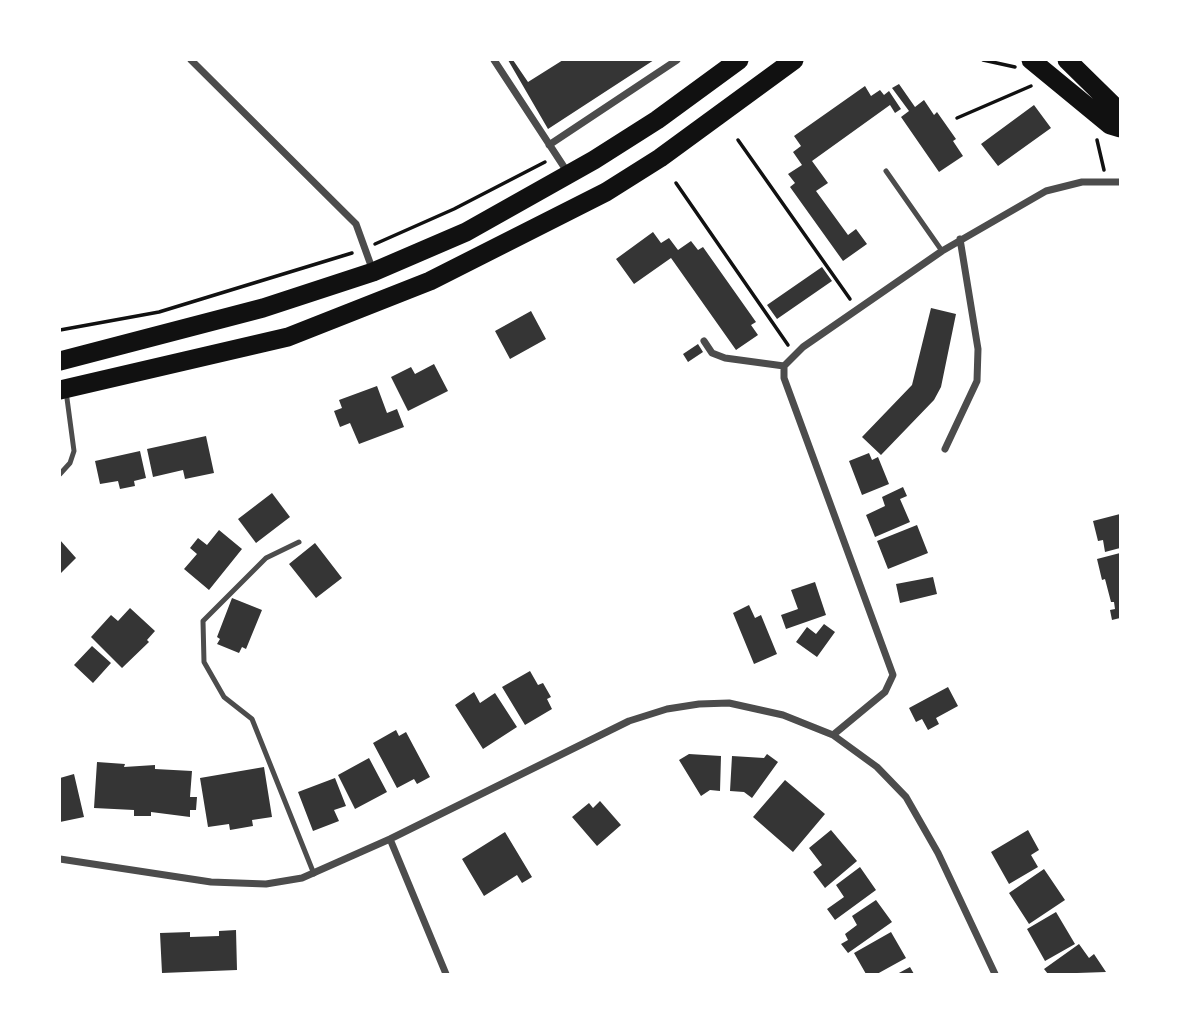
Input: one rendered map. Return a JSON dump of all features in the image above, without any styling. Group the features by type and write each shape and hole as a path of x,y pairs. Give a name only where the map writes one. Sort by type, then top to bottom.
{"highway":[{"path":"60,361 263,309 373,272 466,232 657,120 738,60"},
{"path":"63,389 288,337 430,281 606,192 660,158 794,60"},
{"path":"1031,60 1110,125 1121,128"},
{"path":"1068,60 1121,112"}],"street":[{"path":"191,60 356,224 373,272"},
{"path":"494,60 568,174"},
{"path":"549,145 677,60"},
{"path":"833,734 885,692 893,675 784,378 784,366 857,309 942,251 1046,191 1082,182 1121,182"},
{"path":"945,449 977,381 978,349 960,239"},
{"path":"704,341 712,353 725,358 784,366"},
{"path":"60,859 211,882 266,884 314,874 585,741 667,709 729,703 783,715 833,734 877,766 906,797 938,853 995,975"},
{"path":"390,839 446,975"}],"lane":[{"path":"886,171 942,251"},
{"path":"60,474 70,463 74,451 63,389"},
{"path":"299,542 266,558 203,621 204,662 224,697 252,719 314,874"}],"path":[{"path":"983,60 1001,63"},
{"path":"957,118 1028,88 1038,80"},
{"path":"1094,131 1104,169"},
{"path":"738,140 857,309"},
{"path":"60,330 159,312 366,248 454,209 556,156"},
{"path":"676,183 795,355"}],"building":[{"path":"508,60 513,60 528,82 563,60 654,60 548,129"},
{"path":"899,84 915,107 924,100 934,115 937,112 956,139 953,141 963,156 939,172 901,117 909,111 892,88"},
{"path":"865,86 871,96 880,90 884,95 889,91 901,109 895,113 890,105 812,161 828,183 816,191 848,235 856,229 867,244 843,261 790,187 795,183 788,174 802,165 793,152 801,146 794,136"},
{"path":"1034,105 1051,128 998,166 981,144"},
{"path":"653,232 661,243 669,238 678,250 691,241 698,250 703,247 756,322 751,325 758,335 736,350 671,258 634,284 616,259"},
{"path":"822,267 832,281 777,319 767,305"},
{"path":"931,308 956,314 941,387 934,400 881,455 862,437 912,385"},
{"path":"531,311 546,339 510,359 495,331"},
{"path":"698,344 703,352 688,362 683,354"},
{"path":"434,364 448,391 408,411 391,377 411,367 415,374"},
{"path":"377,386 387,413 397,409 404,427 359,444 350,423 340,427 334,411 342,408 339,400"},
{"path":"206,436 214,473 185,479 183,470 153,477 147,449"},
{"path":"140,451 146,478 134,481 135,486 120,489 118,481 100,484 95,461"},
{"path":"869,453 872,460 878,457 889,484 862,495 849,461"},
{"path":"903,487 907,496 900,499 910,522 875,537 866,515 885,506 882,497"},
{"path":"272,493 290,517 256,543 238,519"},
{"path":"1120,514 1120,548 1105,552 1103,540 1098,541 1093,521"},
{"path":"917,525 928,553 888,569 877,541"},
{"path":"219,530 242,549 209,590 184,569 197,554 190,548 198,538 207,545"},
{"path":"60,540 76,558 60,574"},
{"path":"315,543 342,578 316,598 289,564"},
{"path":"1120,553 1120,618 1112,620 1110,610 1115,609 1114,602 1111,602 1105,579 1102,580 1097,559"},
{"path":"933,577 937,594 900,603 896,584"},
{"path":"815,582 826,615 786,629 781,615 798,609 791,590"},
{"path":"232,598 262,610 246,649 242,647 239,653 217,644 220,639 217,637"},
{"path":"749,605 755,618 761,615 777,654 754,664 733,613"},
{"path":"130,608 155,631 147,640 149,642 122,668 91,637 111,615 118,621"},
{"path":"824,624 835,632 817,657 796,642 807,627 816,634"},
{"path":"92,646 111,663 93,683 74,665"},
{"path":"530,671 538,685 543,683 551,697 547,699 552,709 525,725 502,687"},
{"path":"948,687 958,706 936,718 939,724 928,730 922,719 916,722 909,708"},
{"path":"474,692 480,703 495,693 517,727 483,749 455,705"},
{"path":"396,730 399,736 406,732 430,777 417,784 414,779 397,788 373,743"},
{"path":"689,754 721,756 720,791 710,790 701,796 679,760"},
{"path":"767,754 778,762 752,798 744,792 730,791 732,756 764,758"},
{"path":"369,758 387,792 355,809 338,775"},
{"path":"97,762 125,764 124,767 155,765 155,769 192,771 190,797 197,797 196,810 190,810 190,817 151,812 151,816 134,816 134,810 94,808"},
{"path":"264,767 272,817 252,820 253,826 230,830 229,824 208,827 200,778"},
{"path":"74,774 84,817 60,822 60,778"},
{"path":"335,778 346,806 334,810 339,821 313,831 298,792"},
{"path":"785,780 825,814 793,852 753,817"},
{"path":"600,801 621,825 597,846 572,817 589,803 593,808"},
{"path":"831,830 857,861 825,888 813,872 822,865 809,848"},
{"path":"1028,830 1039,850 1031,855 1038,867 1009,884 991,852"},
{"path":"505,832 532,877 522,883 517,875 484,896 462,859"},
{"path":"860,867 876,890 835,920 827,909 844,897 836,885"},
{"path":"1044,869 1065,900 1029,924 1009,893"},
{"path":"876,900 892,922 848,953 841,944 848,940 845,934 857,925 852,916"},
{"path":"1056,912 1075,944 1045,961 1027,929"},
{"path":"236,930 237,970 162,973 160,933 190,932 190,937 219,936 219,931"},
{"path":"891,932 906,958 877,974 866,974 854,953"},
{"path":"1079,944 1089,958 1094,954 1106,972 1048,974 1044,969"},
{"path":"910,967 914,974 897,974"}]}
